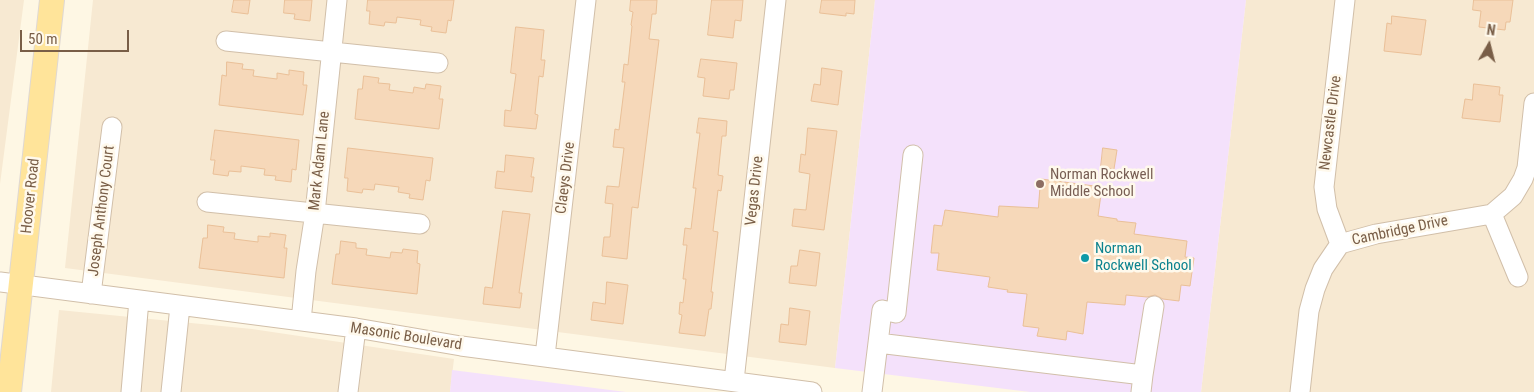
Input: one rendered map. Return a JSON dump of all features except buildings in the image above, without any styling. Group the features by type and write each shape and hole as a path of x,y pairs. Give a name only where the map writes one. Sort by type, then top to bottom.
{"main road":[{"name":"Hoover Road","path":"9,392 11,283 52,0"}],"street":[{"name":"Mark Adam Lane","path":"302,321 306,271 315,213 338,0"},
{"name":"Claeys Drive","path":"545,356 586,0"},
{"name":"Vegas Drive","path":"734,381 776,0"},
{"name":"Newcastle Drive","path":"1340,244 1327,209 1324,187 1345,0"},
{"path":"226,40 438,62"},
{"path":"1518,277 1492,214 1513,196 1523,179 1527,168 1534,103"},
{"name":"Joseph Anthony Court","path":"91,294 112,127"},
{"path":"872,392 882,310 896,313 913,155"},
{"path":"207,202 420,224"},
{"name":"Cambridge Drive","path":"1300,392 1309,311 1323,269 1340,244 1376,234 1492,214"},
{"name":"Masonic Boulevard","path":"11,283 356,328 462,346 545,356 695,384 734,381 812,392"},
{"path":"131,392 139,300"},
{"path":"171,392 180,306"},
{"path":"878,343 1142,384 1154,306"},
{"path":"348,392 356,328"}],"shaded area":[{"path":"0,0 24,0 0,184"},
{"path":"93,0 875,0 835,368 65,268"},
{"name":"Norman Rockwell Middle School","path":"875,0 1246,0 1201,392 1030,392 835,368"},
{"path":"1246,0 1534,0 1534,392 1201,392"},
{"path":"59,310 252,329 454,359 450,392 51,392"},
{"path":"452,370 626,392 450,392"}],"place":[{"name":"Norman Rockwell Middle School","path":"1040,184"},
{"name":"Norman Rockwell School","path":"1085,258"}]}
